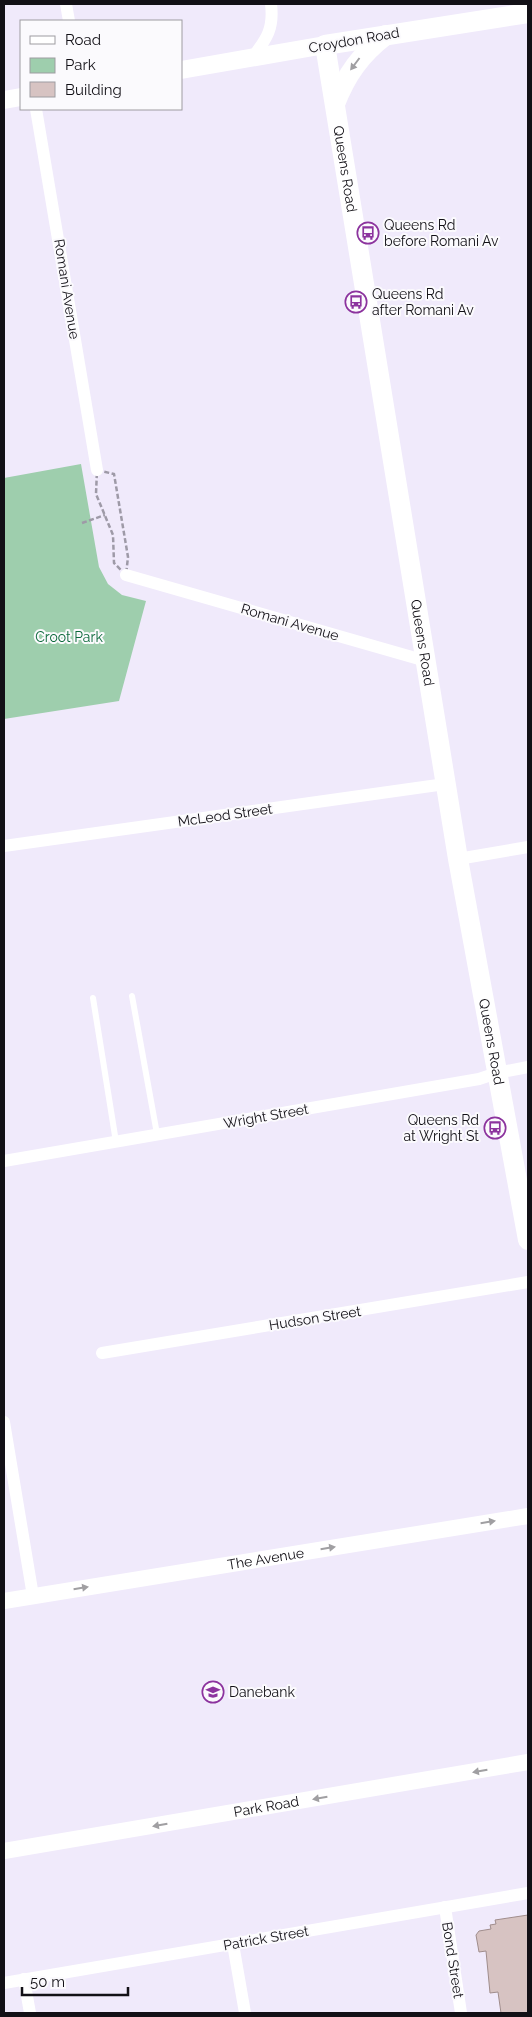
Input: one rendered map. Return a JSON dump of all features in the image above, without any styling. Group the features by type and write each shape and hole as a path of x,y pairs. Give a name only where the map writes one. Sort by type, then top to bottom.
{"main road":[{"name":"Croydon Road","path":"182,70 388,34 528,13"},
{"path":"335,104 341,88 356,64 374,45 388,34"},
{"name":"Queens Road","path":"325,45 458,859 528,1240"},
{"path":"4,100 20,97"}],"street":[{"path":"66,4 69,20"},
{"path":"252,58 266,40 273,19 271,4"},
{"name":"Romani Avenue","path":"36,110 97,470"},
{"name":"Romani Avenue","path":"126,575 426,661"},
{"name":"McLeod Street","path":"4,846 446,784"},
{"path":"458,859 528,847"},
{"name":"Wright Street","path":"4,1161 479,1079 497,1073 528,1067"},
{"name":"Hudson Street","path":"102,1353 528,1282"},
{"path":"4,1422 33,1596"},
{"name":"The Avenue","path":"4,1601 528,1516"},
{"name":"Park Road","path":"4,1851 528,1762"},
{"name":"Patrick Street","path":"4,1983 528,1893"},
{"name":"Bond Street","path":"445,1907 461,2013"},
{"path":"233,1944 245,2013"},
{"path":"24,1979 30,2013"}],"lane":[{"path":"132,996 157,1134"},
{"path":"93,998 116,1142"}],"path":[{"path":"97,470 114,474 128,557 126,575 114,563 113,535 96,494 97,470"},
{"path":"82,523 105,515"}],"green space":[{"name":"Croot Park","path":"81,464 99,567 108,584 122,595 146,601 119,701 4,719 4,478"}],"building":[{"path":"528,1915 528,2013 501,2013 498,1992 490,1993 486,1951 479,1952 476,1935 479,1931 491,1929 490,1925 496,1924 495,1920"}],"place":[{"name":"Queens Rd before Romani Av","path":"368,233"},
{"name":"Queens Rd after Romani Av","path":"356,302"},
{"name":"Queens Rd at Wright St","path":"495,1128"},
{"name":"Danebank","path":"213,1692"}]}
